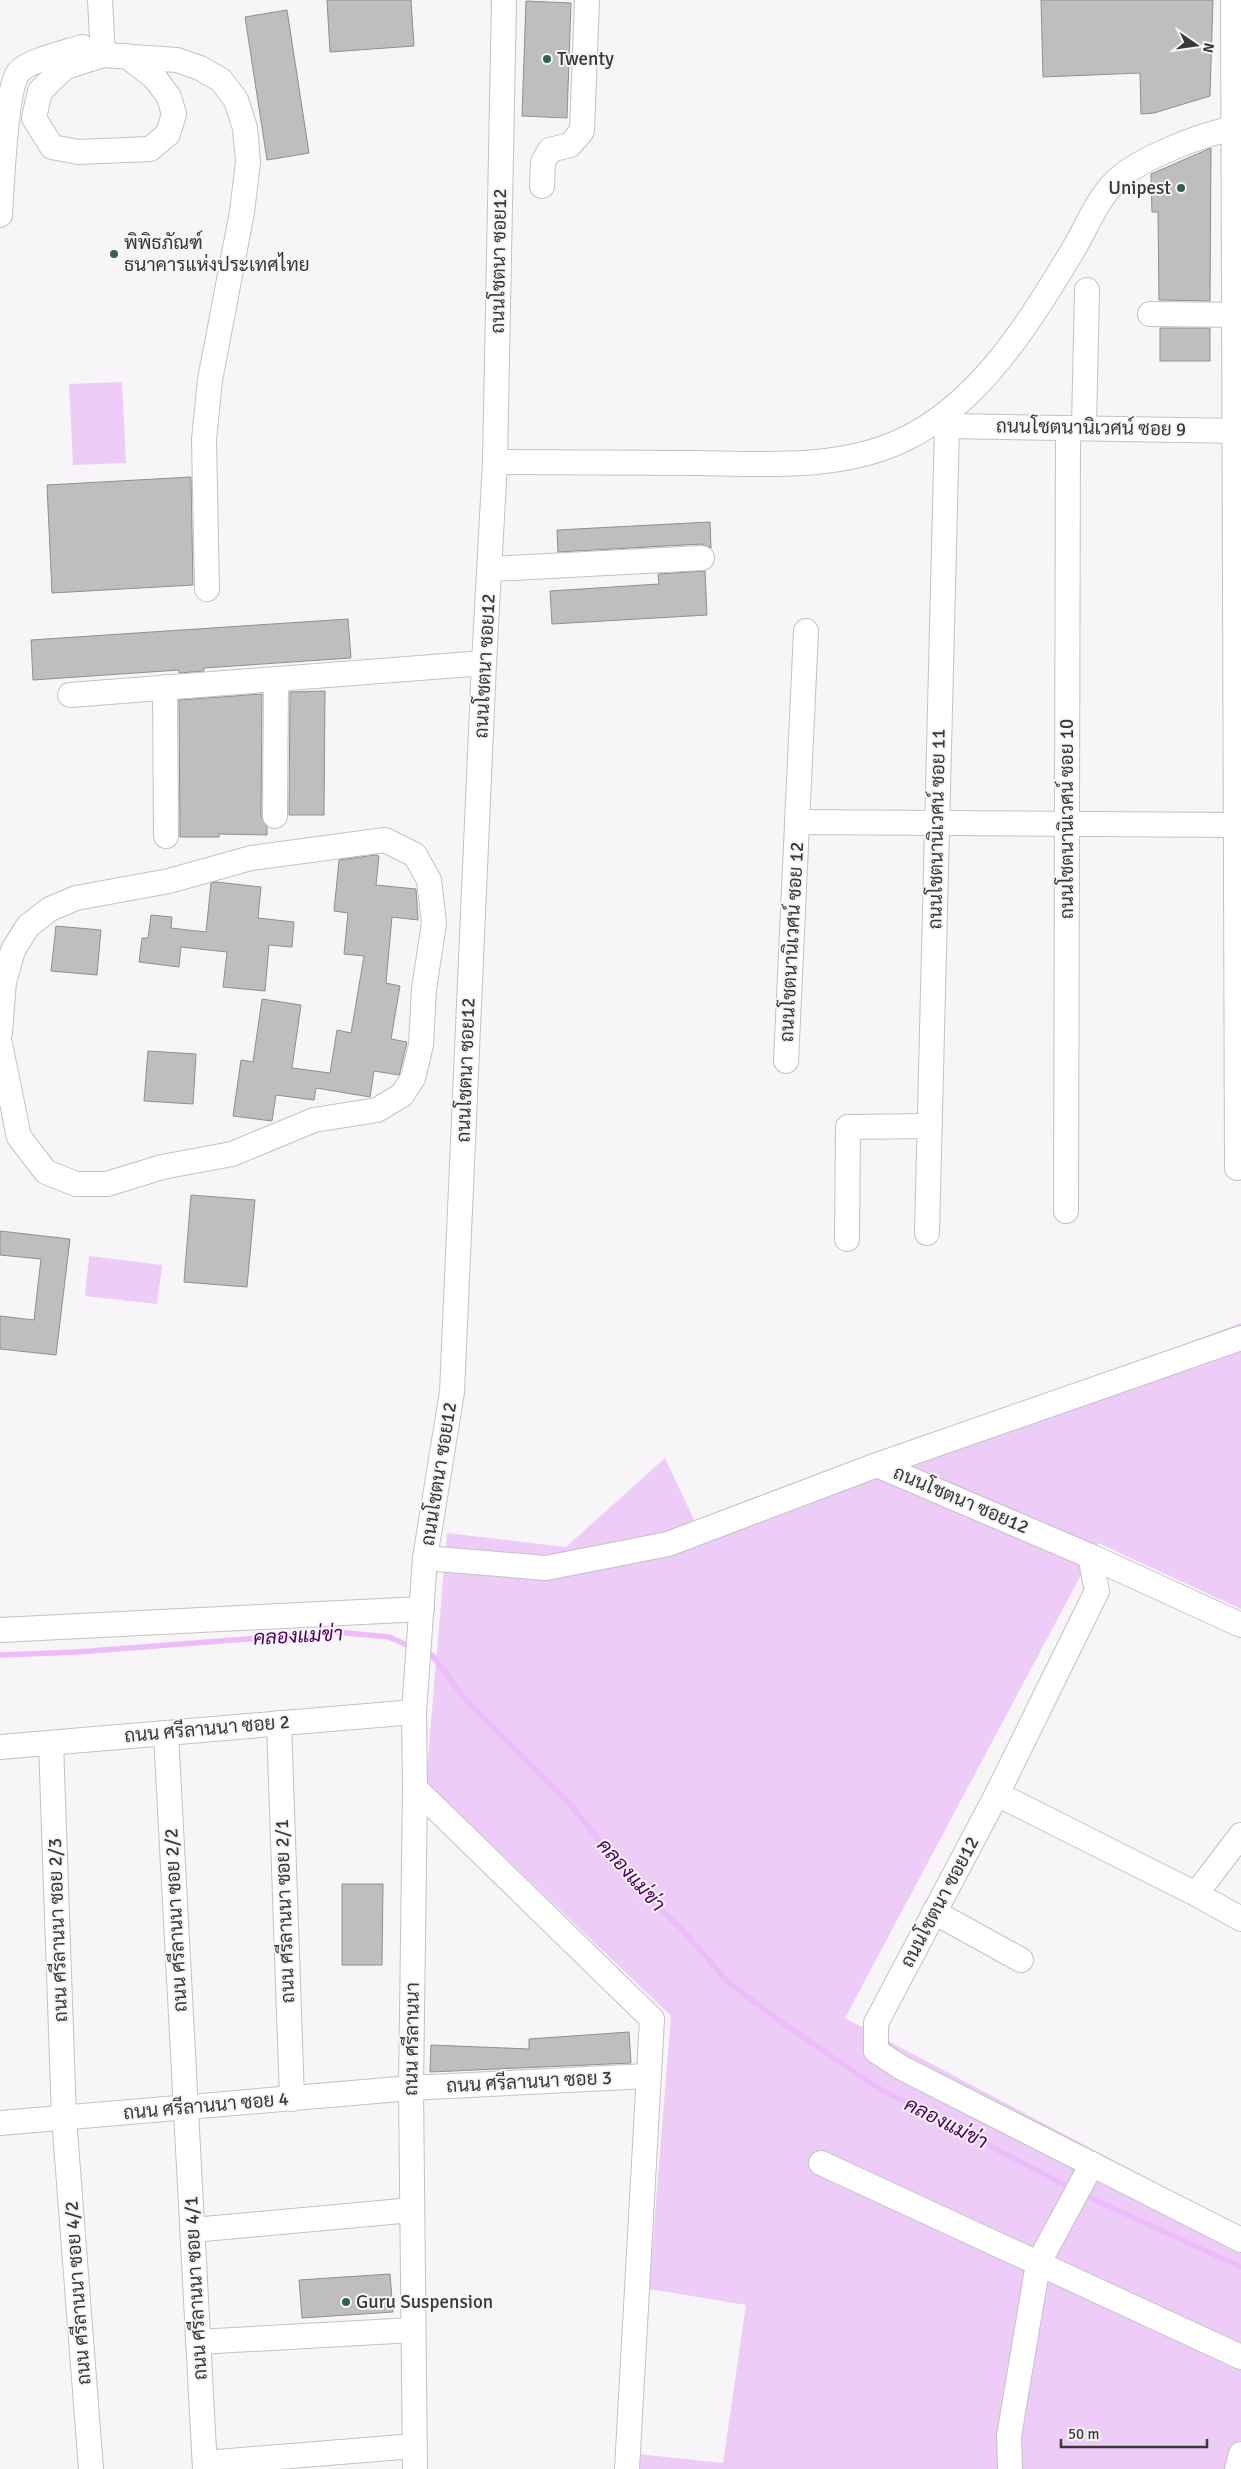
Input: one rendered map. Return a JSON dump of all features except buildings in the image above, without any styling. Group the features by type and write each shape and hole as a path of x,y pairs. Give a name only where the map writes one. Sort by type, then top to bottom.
{"street":[{"path":"100,0 103,48"},
{"name":"ถนนโชตนา ซอย12","path":"504,0 495,462 484,663 452,1392 425,1558 546,1568 668,1544 877,1465 1090,1556 1097,1591 997,1794 876,2022 876,2050 902,2068 1088,2170 1241,2240"},
{"path":"542,186 542,162 550,150 570,145 582,131 587,0"},
{"path":"1233,0 1237,128 1238,315 1237,1168"},
{"path":"103,48 65,67 40,91 34,118 52,147 78,152 150,149 168,134 174,114 169,97 155,78 127,56"},
{"path":"0,215 9,102 18,73 26,66 103,48 127,56 177,60 200,68 221,80 236,100 245,128 248,162 242,212 210,380 204,439 207,589"},
{"path":"495,462 747,464 821,461 860,455 903,440 940,417 976,387 1009,347 1061,271 1095,208 1115,182 1144,161 1168,150 1237,128"},
{"name":"ถนนโชตนานิเวศน์ ซอย 10","path":"1066,1211 1067,824 1076,428 1087,290"},
{"path":"1150,314 1238,315"},
{"name":"ถนนโชตนานิเวศน์ ซอย 9","path":"947,426 1238,431"},
{"name":"ถนนโชตนานิเวศน์ ซอย 11","path":"927,1233 947,426"},
{"path":"490,569 702,558"},
{"name":"ถนนโชตนานิเวศน์ ซอย 12","path":"786,1061 806,631"},
{"path":"70,695 484,663"},
{"path":"275,816 276,679"},
{"path":"165,688 166,836"},
{"name":"ถนนโชตนานิเวศน์ ซอย 12","path":"797,822 1236,825"},
{"path":"0,1032 4,982 14,950 28,926 50,908 76,898 170,881 251,858 385,840 415,855 429,880 434,923 424,989 421,1046 413,1078 408,1086 402,1094 377,1110 314,1120 232,1154 162,1167 107,1184 76,1184 46,1172 19,1137 0,1044"},
{"path":"847,1239 848,1126 930,1126"},
{"path":"877,1465 1241,1338"},
{"path":"1090,1556 1241,1625"},
{"name":"ถนน ศรีลานนา","path":"415,2469 411,2088 415,1788 414,1712 425,1558"},
{"path":"0,1630 422,1609"},
{"name":"ถนน ศรีลานนา ซอย 2","path":"0,1747 414,1712"},
{"name":"ถนน ศรีลานนา ซอย 2/1","path":"279,1723 292,2099"},
{"name":"ถนน ศรีลานนา ซอย 2/2","path":"166,1733 186,2108"},
{"name":"ถนน ศรีลานนา ซอย 2/3","path":"51,1743 64,2118"},
{"path":"415,1788 652,2019 627,2469"},
{"path":"997,1794 1196,1894 1241,1919"},
{"path":"1196,1894 1241,1835"},
{"path":"934,1912 1021,1960"},
{"name":"ถนน ศรีลานนา ซอย 3","path":"411,2088 648,2076"},
{"name":"ถนน ศรีลานนา ซอย 4","path":"0,2123 411,2088"},
{"name":"ถนน ศรีลานนา ซอย 4/1","path":"186,2108 205,2466"},
{"name":"ถนน ศรีลานนา ซอย 4/2","path":"64,2118 91,2469"},
{"path":"821,2163 1241,2357"},
{"path":"1010,2469 1009,2436 1038,2264 1088,2170"},
{"path":"193,2230 412,2210"},
{"path":"198,2342 413,2330"},
{"path":"205,2466 414,2446"},
{"path":"1237,2469 1241,2454"}],"shaded area":[{"path":"122,382 126,463 73,465 69,384"},
{"path":"89,1256 162,1265 157,1304 85,1296"},
{"path":"1241,1323 1241,1609 1098,1543 845,2018 1241,2228 1241,2469 637,2469 638,2454 723,2463 746,2305 649,2289 671,2016 426,1782 447,1533 566,1547 665,1458 697,1526"}],"waterway":[{"name":"คลองแม่ข่า","path":"0,1655 77,1652 336,1632 389,1637 414,1648"},
{"name":"คลองแม่ข่า","path":"425,1652 432,1655 468,1703 571,1805 634,1885 678,1925 728,1982 781,2022 878,2088 1073,2189"},
{"name":"คลองแม่ข่า","path":"1082,2194 1241,2267"}],"place":[{"name":"Twenty","path":"547,59"},
{"name":"Unipest","path":"1181,188"},
{"name":"พิพิธภัณฑ์ ธนาคารแห่งประเทศไทย","path":"114,254"},
{"name":"Guru Suspension","path":"346,2302"}]}
